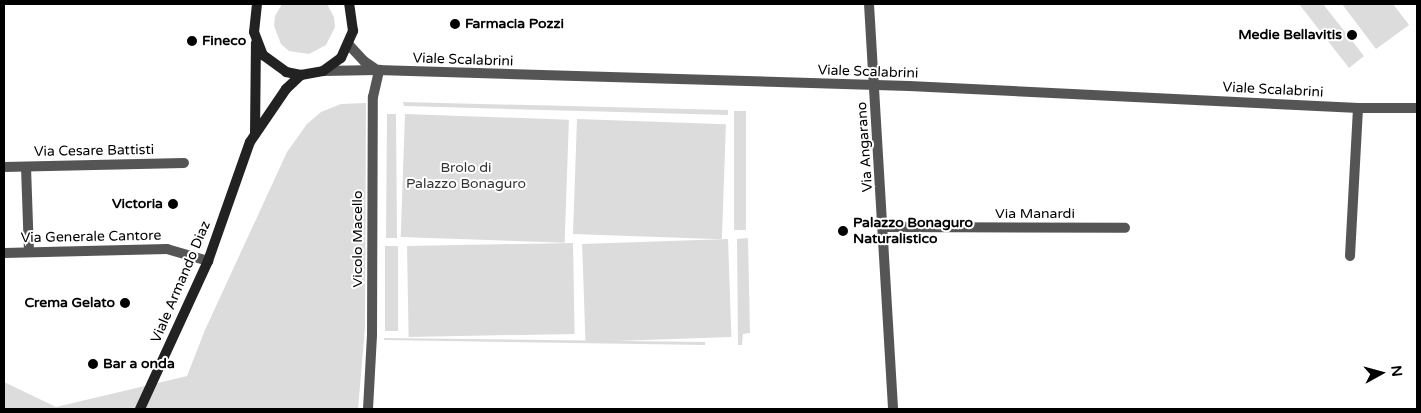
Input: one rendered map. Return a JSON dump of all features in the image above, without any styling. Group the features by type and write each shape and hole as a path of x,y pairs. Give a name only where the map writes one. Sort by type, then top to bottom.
{"main road":[{"path":"252,4 253,22"},
{"name":"Viale Armando Diaz","path":"254,137 256,42 253,22 257,4"},
{"path":"323,71 341,58 349,45 353,16 349,4"},
{"name":"Viale Armando Diaz","path":"256,42 274,65 301,74 323,71"},
{"name":"Viale Armando Diaz","path":"140,409 208,261 250,142 271,108 301,74"}],"street":[{"path":"353,4 353,16"},
{"name":"Via Angarano","path":"869,4 884,226 893,409"},
{"path":"349,45 364,62 378,70"},
{"name":"Viale Scalabrini","path":"323,71 378,70 875,85 1358,108 1417,108"},
{"name":"Vicolo Macello","path":"368,409 372,334 373,98 378,70"},
{"path":"1350,256 1358,108"},
{"name":"Via Cesare Battisti","path":"4,167 184,163"},
{"path":"26,167 29,252"},
{"name":"Via Manardi","path":"884,226 1125,228"},
{"name":"Via Generale Cantore","path":"4,253 167,249 208,261"}],"green space":[{"path":"282,4 327,4 334,17 335,27 326,45 309,54 289,51 281,44 274,26 275,16"},
{"path":"1299,4 1323,4 1364,56 1349,68"},
{"path":"1342,4 1393,4 1409,25 1376,49"},
{"path":"403,102 728,110 728,115 404,106"},
{"path":"366,103 365,328 358,409 4,409 4,382 56,407 187,376 205,330 287,152 307,124 321,112 341,104"},
{"path":"734,111 746,111 746,230 734,230"},
{"path":"387,114 396,114 397,238 386,238"},
{"name":"Brolo di Palazzo Bonaguro","path":"405,114 569,120 565,243 401,237"},
{"path":"577,119 726,124 722,239 573,234"},
{"path":"748,238 750,333 743,334 742,345 738,345 737,239"},
{"path":"728,239 731,337 586,342 582,244"},
{"path":"573,243 575,334 409,337 407,246"},
{"path":"385,246 398,246 398,331 385,331"},
{"path":"384,338 705,342 705,345 384,340"}],"place":[{"name":"Farmacia Pozzi","path":"455,24"},
{"name":"Medie Bellavitis","path":"1352,35"},
{"name":"Fineco","path":"192,41"},
{"name":"Victoria","path":"173,204"},
{"name":"Palazzo Bonaguro Naturalistico","path":"843,231"},
{"name":"Crema Gelato","path":"125,303"},
{"name":"Bar a onda","path":"93,364"}]}
